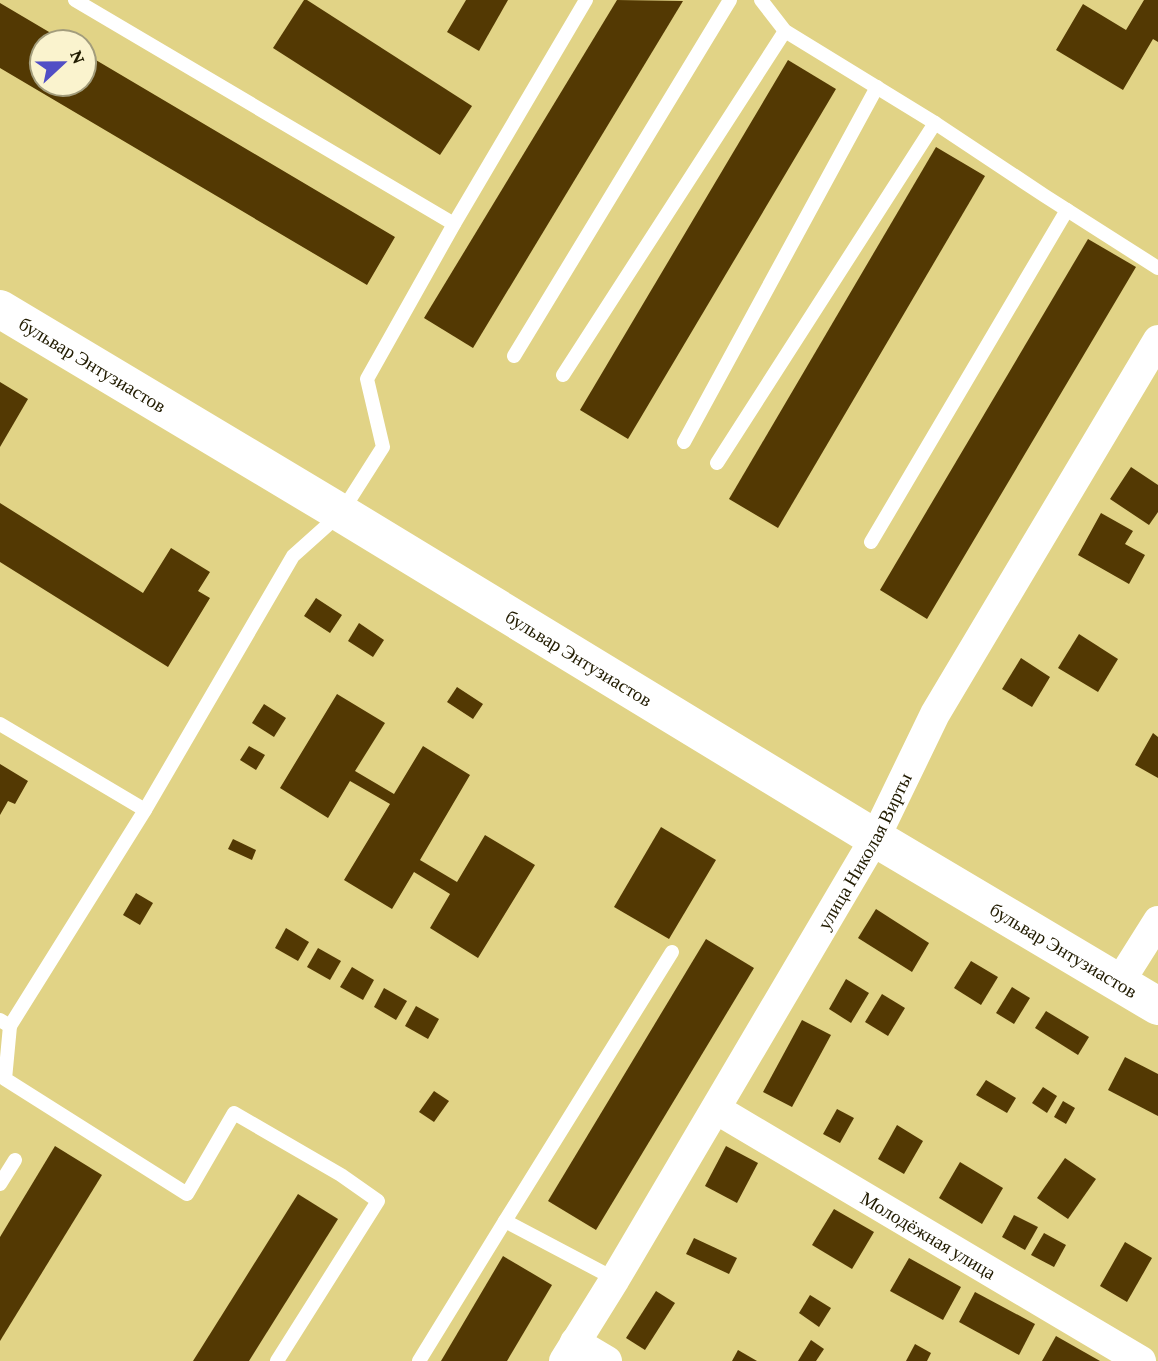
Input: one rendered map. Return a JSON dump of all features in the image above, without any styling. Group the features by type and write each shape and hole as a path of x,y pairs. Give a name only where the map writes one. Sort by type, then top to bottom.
{"main road":[{"name":"бульвар Энтузиастов","path":"0,309 1158,1006"}],"street":[{"name":"улица Николая Вирты","path":"570,1351 875,838 935,715 1158,340"},
{"path":"1119,983 1158,921"},
{"name":"Молодёжная улица","path":"716,1109 1141,1361"},
{"path":"570,1351 607,1361"}],"lane":[{"path":"75,0 454,224"},
{"path":"277,1361 379,1201 341,1175 234,1113 187,1194 5,1079 5,1023 145,810 293,556 341,513 383,447 367,379 454,224 586,0"},
{"path":"514,356 730,0"},
{"path":"761,0 785,31 935,123 1158,268"},
{"path":"563,375 785,31"},
{"path":"684,442 877,87"},
{"path":"717,463 935,123"},
{"path":"871,542 1067,210"},
{"path":"0,724 145,810"},
{"path":"419,1361 672,952"},
{"path":"0,1184 15,1160"},
{"path":"505,1221 615,1279"}],"building":[{"path":"304,0 472,106 440,155 273,48"},
{"path":"466,0 508,0 479,51 447,32"},
{"path":"617,0 683,1 473,348 424,318"},
{"path":"1144,0 1158,0 1158,42 1153,39 1123,90 1056,50 1083,4 1126,30"},
{"path":"0,3 42,28 28,28 28,85 0,68"},
{"path":"788,60 836,89 628,439 580,410"},
{"path":"98,61 395,237 367,285 51,98 98,98"},
{"path":"936,147 985,176 778,528 729,499"},
{"path":"1088,239 1136,267 927,619 880,590"},
{"path":"0,382 28,399 0,447"},
{"path":"1131,467 1158,485 1158,512 1149,525 1110,499"},
{"path":"0,503 143,593 171,548 210,572 198,591 210,598 168,667 0,562"},
{"path":"1101,513 1133,531 1125,544 1145,555 1129,584 1078,555"},
{"path":"316,598 342,615 330,633 304,616"},
{"path":"359,623 384,640 373,657 348,641"},
{"path":"1079,634 1118,659 1098,692 1058,668"},
{"path":"1021,658 1050,677 1032,707 1002,689"},
{"path":"457,687 483,704 473,719 447,702"},
{"path":"337,694 385,723 355,771 394,794 423,746 470,775 420,860 457,882 485,835 535,865 478,958 430,928 450,894 414,872 392,909 344,880 390,804 350,781 328,818 280,788"},
{"path":"264,704 286,718 274,737 252,723"},
{"path":"1153,733 1158,737 1158,778 1135,765"},
{"path":"249,746 265,755 256,770 240,760"},
{"path":"0,764 28,781 15,804 8,801 0,815"},
{"path":"661,827 716,860 669,939 614,907"},
{"path":"233,839 256,850 252,860 228,849"},
{"path":"136,893 153,903 140,925 123,915"},
{"path":"876,909 929,943 912,972 858,938"},
{"path":"286,928 309,942 298,961 275,948"},
{"path":"706,939 754,968 596,1230 548,1201"},
{"path":"318,948 341,961 330,980 307,967"},
{"path":"971,961 998,977 981,1005 954,988"},
{"path":"352,967 374,980 363,1000 340,987"},
{"path":"846,979 869,993 851,1023 829,1009"},
{"path":"1012,987 1030,998 1014,1024 996,1013"},
{"path":"384,988 407,1001 396,1020 374,1007"},
{"path":"882,994 905,1008 888,1036 865,1022"},
{"path":"416,1006 439,1019 428,1039 405,1026"},
{"path":"1046,1011 1089,1037 1078,1055 1035,1028"},
{"path":"802,1020 831,1035 792,1107 763,1092"},
{"path":"1125,1057 1158,1074 1158,1116 1108,1090"},
{"path":"986,1080 1016,1098 1007,1113 976,1095"},
{"path":"1043,1087 1057,1096 1047,1113 1032,1103"},
{"path":"434,1091 449,1101 434,1122 419,1112"},
{"path":"1063,1101 1075,1108 1066,1124 1054,1117"},
{"path":"837,1109 854,1118 840,1143 823,1134"},
{"path":"897,1125 923,1141 904,1174 878,1159"},
{"path":"55,1146 102,1175 0,1341 0,1237"},
{"path":"726,1146 758,1163 737,1203 705,1186"},
{"path":"1065,1158 1096,1179 1068,1219 1037,1198"},
{"path":"960,1162 1003,1188 982,1224 939,1198"},
{"path":"298,1194 338,1219 249,1361 193,1361"},
{"path":"834,1209 874,1232 852,1269 812,1245"},
{"path":"1014,1215 1038,1227 1025,1250 1002,1237"},
{"path":"1044,1233 1066,1245 1054,1267 1031,1255"},
{"path":"694,1238 737,1258 729,1274 686,1254"},
{"path":"1125,1242 1152,1258 1127,1302 1100,1286"},
{"path":"503,1256 552,1285 507,1361 441,1361"},
{"path":"909,1258 961,1287 943,1320 890,1291"},
{"path":"656,1291 675,1303 645,1350 626,1338"},
{"path":"975,1292 1035,1324 1019,1355 959,1322"},
{"path":"810,1295 831,1308 819,1327 799,1313"},
{"path":"1056,1336 1100,1361 1042,1361"},
{"path":"811,1340 824,1349 816,1361 798,1361"},
{"path":"915,1344 931,1353 927,1361 906,1361"},
{"path":"738,1350 757,1361 732,1361"}]}
